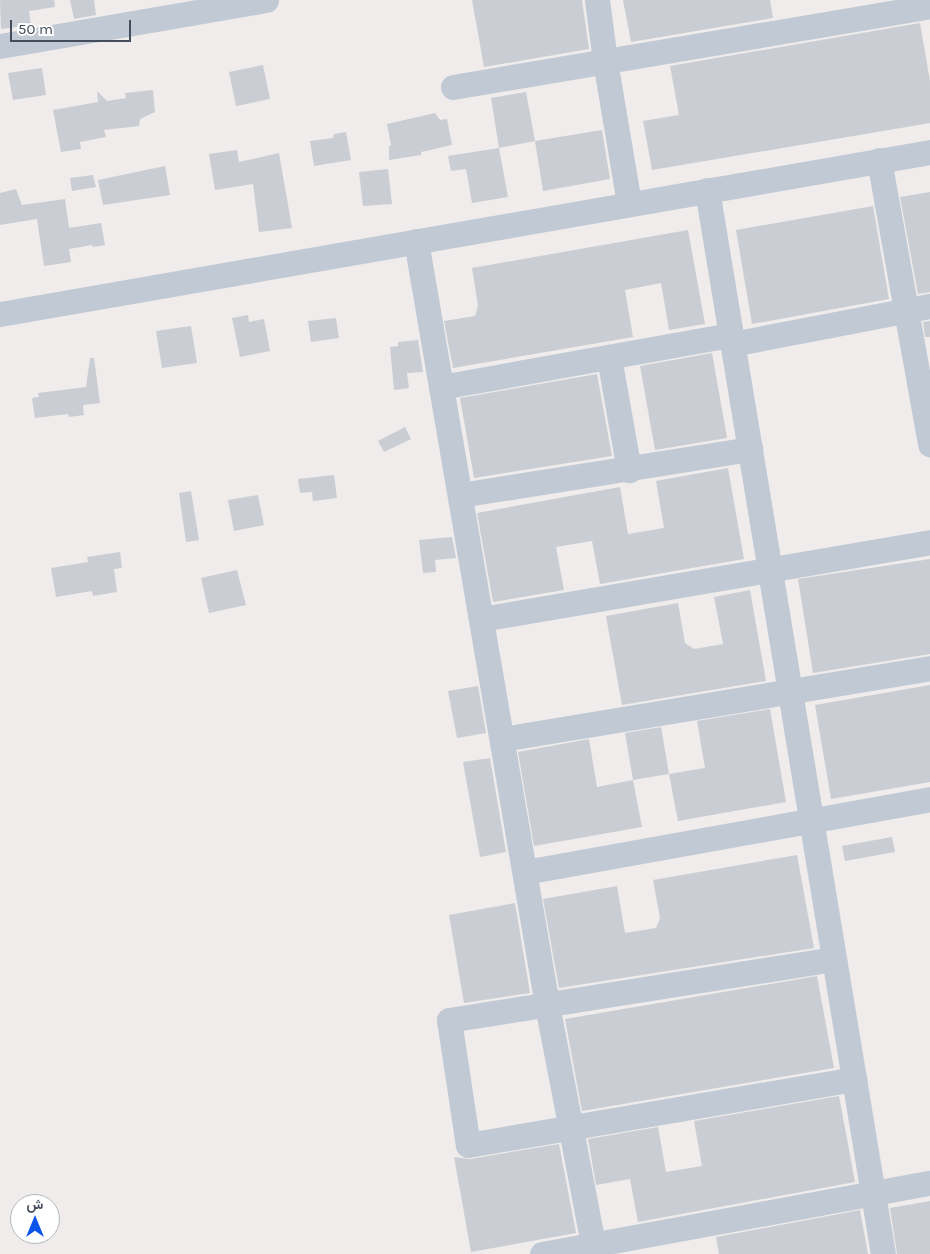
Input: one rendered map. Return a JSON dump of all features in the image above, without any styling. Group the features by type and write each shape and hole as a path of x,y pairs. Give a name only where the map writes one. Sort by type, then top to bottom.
{"street":[{"path":"0,46 266,0"},
{"path":"597,0 604,61 629,203"},
{"path":"453,87 930,6"},
{"path":"0,314 930,152"},
{"path":"879,160 918,309 930,444"},
{"path":"707,190 883,1254"},
{"path":"416,241 547,1005 594,1249"},
{"path":"441,387 609,357 918,309"},
{"path":"609,357 629,470"},
{"path":"460,495 629,470 750,449"},
{"path":"481,619 930,542"},
{"path":"502,739 930,668"},
{"path":"525,872 930,799"},
{"path":"834,959 449,1020 468,1145 854,1079"},
{"path":"542,1254 594,1249 930,1183"}],"building":[{"path":"0,0 54,0 55,7 29,11 31,25 1,29"},
{"path":"70,0 94,0 96,15 74,19"},
{"path":"472,0 582,0 589,49 484,67"},
{"path":"623,0 770,0 773,18 631,42"},
{"path":"920,23 930,81 930,123 652,170 643,121 679,115 670,66"},
{"path":"263,65 270,99 236,106 229,72"},
{"path":"42,68 46,95 13,100 8,73"},
{"path":"153,90 155,112 140,119 139,126 104,130 106,137 80,142 81,149 61,152 53,110 98,102 97,91 107,101 126,98 125,93"},
{"path":"526,92 535,141 499,148 491,98"},
{"path":"435,113 440,120 447,119 452,145 421,152 421,155 389,160 389,146 391,145 387,124"},
{"path":"602,130 610,179 543,191 535,141"},
{"path":"346,132 351,160 314,166 310,141 333,138 334,134"},
{"path":"499,148 508,197 472,203 466,169 451,171 448,156"},
{"path":"237,150 239,162 279,153 292,228 259,232 253,184 215,190 209,154"},
{"path":"165,166 170,195 103,205 98,180"},
{"path":"388,169 392,204 363,206 359,172"},
{"path":"93,175 96,187 72,191 70,178"},
{"path":"16,189 22,205 65,199 69,228 101,223 105,245 69,249 71,262 44,266 37,219 0,225 0,193"},
{"path":"930,192 930,292 918,294 900,197"},
{"path":"873,206 889,299 752,324 736,230"},
{"path":"688,230 705,324 669,330 661,283 625,290 633,337 453,368 444,321 475,316 478,306 472,268"},
{"path":"248,315 249,322 264,319 270,351 240,357 232,318"},
{"path":"336,318 339,338 311,342 308,321"},
{"path":"930,321 930,337 925,337 923,322"},
{"path":"191,326 197,363 162,368 156,331"},
{"path":"418,340 423,372 407,373 409,388 394,390 390,347 398,346 398,342"},
{"path":"712,353 727,438 655,450 640,366"},
{"path":"90,358 94,358 100,403 83,405 84,415 69,417 68,414 35,418 32,398 39,397 38,393 86,387"},
{"path":"597,374 612,456 474,478 460,398"},
{"path":"405,427 411,439 384,452 378,441"},
{"path":"728,468 744,559 600,584 592,541 556,547 564,590 493,602 477,513 620,487 628,534 664,528 656,481"},
{"path":"334,475 337,498 313,501 312,492 300,493 298,479"},
{"path":"191,491 199,540 186,542 179,493"},
{"path":"258,495 264,525 234,531 228,500"},
{"path":"452,537 456,558 435,560 436,572 423,573 419,540"},
{"path":"120,552 122,568 114,569 117,592 93,596 92,591 56,597 51,568 88,562 87,557"},
{"path":"930,559 930,654 813,673 798,579"},
{"path":"237,570 246,605 209,613 201,578"},
{"path":"750,590 766,681 622,705 606,616 678,603 685,643 694,649 723,644 714,597"},
{"path":"930,685 930,782 831,799 815,705"},
{"path":"478,686 486,733 457,738 448,691"},
{"path":"770,709 786,802 678,821 669,774 705,768 697,721"},
{"path":"661,727 669,774 633,780 625,733"},
{"path":"589,739 597,787 633,780 642,827 534,846 518,752"},
{"path":"490,758 506,852 480,857 463,762"},
{"path":"892,837 895,852 845,861 842,846"},
{"path":"797,855 814,948 559,988 543,899 617,886 625,933 656,928 660,918 653,880"},
{"path":"515,903 530,993 464,1003 449,915"},
{"path":"817,976 834,1068 582,1111 565,1019"},
{"path":"839,1096 855,1182 638,1222 630,1179 596,1185 588,1139 658,1127 666,1172 702,1166 694,1121"},
{"path":"559,1144 576,1233 471,1252 454,1157 470,1159"},
{"path":"930,1201 930,1254 897,1254 890,1208"},
{"path":"860,1210 868,1254 719,1254 716,1237"}]}
